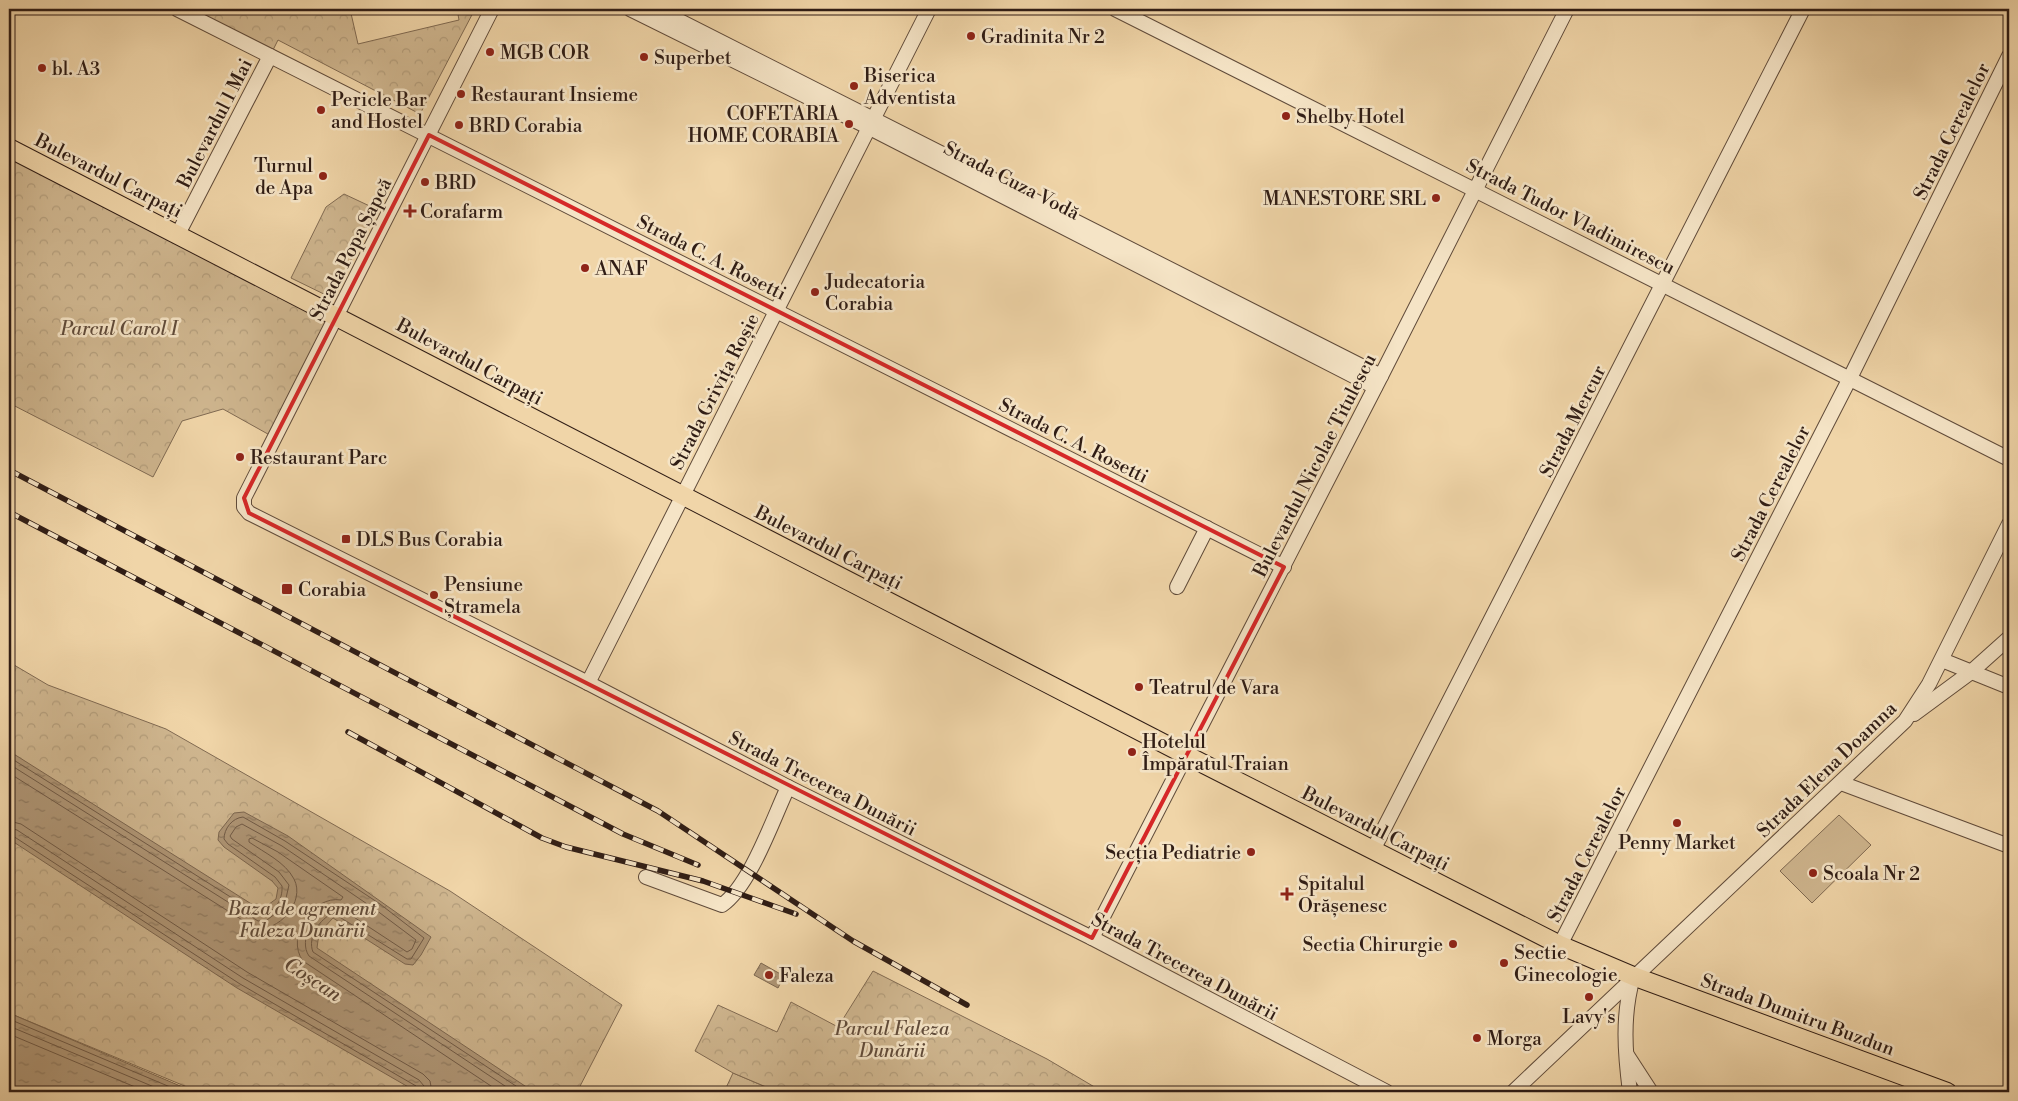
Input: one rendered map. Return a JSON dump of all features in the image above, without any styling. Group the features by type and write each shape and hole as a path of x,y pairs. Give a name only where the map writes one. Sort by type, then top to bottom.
{"main road":[{"name":"Bulevardul Carpați","path":"9,148 337,315 1186,755 1560,945 1633,976"},
{"name":"Strada Dumitru Buzdun","path":"1633,976 1947,1092"}],"street":[{"name":"Strada C. A. Rosetti","path":"177,9 1284,567"},
{"name":"Strada Popa Șapcă","path":"244,507 244,498 492,9"},
{"name":"Strada Cuza Vodă","path":"630,9 870,122"},
{"name":"Strada Cuza Vodă","path":"656,9 870,122 1378,382"},
{"name":"Strada Grivița Roșie","path":"588,683 870,122 929,9"},
{"name":"Strada Tudor Vladimirescu","path":"1115,9 1476,189 2009,460"},
{"name":"Bulevardul Nicolae Titulescu","path":"1092,938 1284,567 1566,9"},
{"name":"Strada Mercur","path":"1373,850 1803,9"},
{"name":"Bulevardul 1 Mai","path":"178,234 270,56"},
{"name":"Strada Cerealelor","path":"1560,945 1850,378 2009,56"},
{"name":"Strada Trecerea Dunării","path":"244,507 249,513 338,559 588,683 788,787 1092,938 1387,1092"},
{"name":"Strada Elena Doamna","path":"1633,976 1841,783 1905,720 1929,684 1942,660 2009,524"},
{"path":"1177,587 1207,528"},
{"path":"1905,720 1970,672 2009,638"},
{"path":"1942,660 2009,687"},
{"path":"1841,783 2009,846"},
{"path":"646,876 722,905 731,898 757,854 788,787"},
{"path":"1630,1092 1625,1052 1626,1001 1633,976"},
{"path":"1513,1092 1633,976"},
{"path":"1625,1052 1651,1092"}],"highlighted area":[{"path":"429,135 1284,567 1092,938 249,513 244,498"}],"green space":[{"path":"177,9 350,9 358,44 459,20 457,9 475,9 420,114 278,40 270,56"},
{"name":"Parcul Carol I","path":"9,148 337,315 275,438 223,409 182,421 153,477 9,403"},
{"path":"344,194 376,209 332,298 291,278 326,207"},
{"name":"Baza de agrement Faleza Dunării","path":"9,662 48,685 166,729 450,891 622,1005 577,1092 199,1092 9,1013"},
{"path":"1839,815 1871,845 1812,903 1780,871"},
{"name":"Parcul Faleza Dunării","path":"873,971 1047,1059 1103,1092 778,1092 733,1073 695,1051 718,1005 777,1032 791,1002 838,1027"},
{"path":"733,1073 778,1092 724,1092"}],"water":[{"name":"Coșcan","path":"9,751 261,910 276,899 278,888 272,881 224,847 218,840 219,832 234,813 244,812 288,836 431,937 413,965 405,964 333,918 319,933 317,948 534,1092 417,1092 237,988 9,839"},
{"name":"Faleza","path":"761,963 784,976 778,988 754,975"},
{"path":"9,1013 185,1088 199,1092 9,1092"}],"railway":[{"path":"9,470 658,811 853,941 967,1005"},
{"path":"9,512 623,834 698,865"},
{"path":"348,732 542,838 566,847 703,881 796,914"}],"place":[{"name":"Gradinita Nr 2","path":"971,36"},
{"name":"MGB COR","path":"490,52"},
{"name":"Superbet","path":"644,57"},
{"name":"bl. A3","path":"42,68"},
{"name":"Biserica Adventista","path":"854,86"},
{"name":"Restaurant Insieme","path":"461,94"},
{"name":"Pericle Bar and Hostel","path":"321,110"},
{"name":"Shelby Hotel","path":"1286,116"},
{"name":"COFETARIA HOME CORABIA","path":"849,124"},
{"name":"BRD Corabia","path":"459,125"},
{"name":"Turnul de Apa","path":"323,176"},
{"name":"BRD","path":"425,182"},
{"name":"MANESTORE SRL","path":"1436,198"},
{"name":"Corafarm","path":"410,211"},
{"name":"ANAF","path":"585,268"},
{"name":"Judecatoria Corabia","path":"815,292"},
{"name":"Restaurant Parc","path":"240,457"},
{"name":"DLS Bus Corabia","path":"346,539"},
{"name":"Corabia","path":"287,589"},
{"name":"Pensiune Ștramela","path":"434,595"},
{"name":"Teatrul de Vara","path":"1139,687"},
{"name":"Hotelul Împăratul Traian","path":"1132,752"},
{"name":"Penny Market","path":"1677,823"},
{"name":"Secția Pediatrie","path":"1251,852"},
{"name":"Scoala Nr 2","path":"1813,873"},
{"name":"Spitalul Orășenesc","path":"1287,894"},
{"name":"Sectia Chirurgie","path":"1453,944"},
{"name":"Sectie Ginecologie","path":"1504,963"},
{"name":"Faleza","path":"769,975"},
{"name":"Lavy's","path":"1589,997"},
{"name":"Morga","path":"1477,1038"}]}
